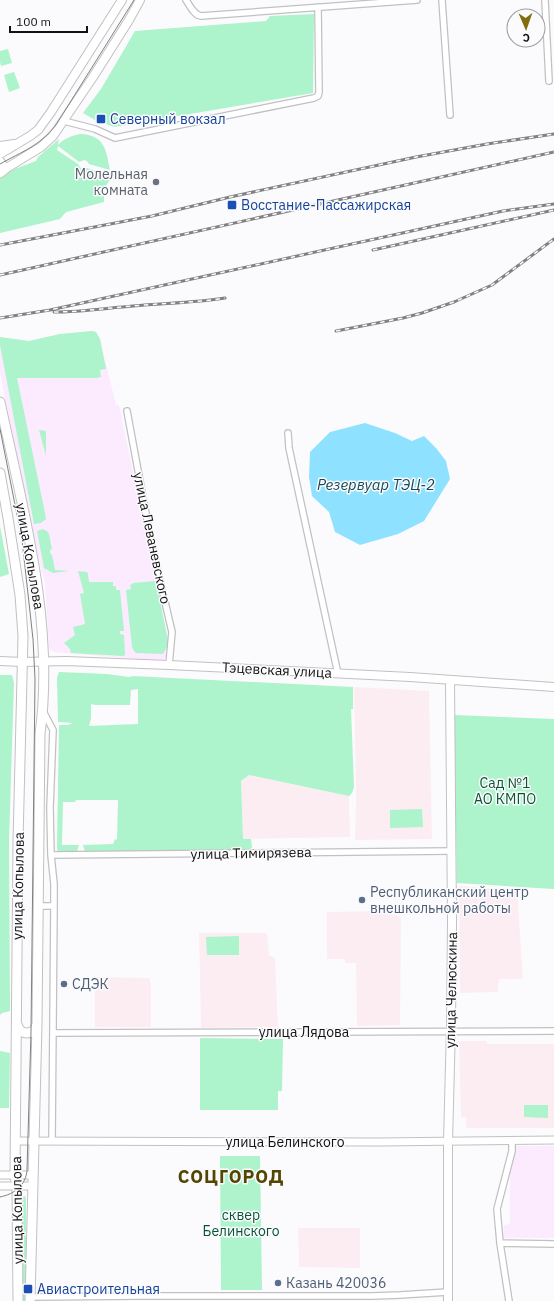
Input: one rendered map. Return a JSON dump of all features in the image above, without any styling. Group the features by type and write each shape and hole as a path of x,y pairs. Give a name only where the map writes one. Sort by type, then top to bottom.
{"main road":[{"path":"0,154 38,130 122,0"},
{"path":"2,168 41,147 53,136 129,20 140,0"},
{"path":"0,146 16,144"},
{"name":"улица Копылова","path":"0,402 28,530 37,579 45,674 40,734 37,1024 30,1299"},
{"name":"улица Копылова","path":"0,473 8,514 20,601 23,636 18,842 17,1141 15,1175 17,1186 18,1301"},
{"path":"0,503 8,514"},
{"name":"Тэцевская улица","path":"0,661 66,661 169,665 554,687"},
{"name":"улица Челюскина","path":"448,1301 448,1142 451,1031 450,680"},
{"path":"17,1024 20,1030 25,1033 34,1030 37,1024"}],"street":[{"path":"186,0 196,13 201,16 418,0"},
{"path":"442,0 450,115"},
{"path":"545,0 549,81"},
{"path":"64,121 95,129 115,138 314,98 318,96 319,92 318,8"},
{"name":"улица Леваневского","path":"127,411 152,546 172,632 169,665"},
{"path":"288,432 289,448 338,674"},
{"name":"улица Копылова","path":"43,711 52,730 50,808 51,855 54,884 52,1141"},
{"name":"улица Тимирязева","path":"51,855 451,851"},
{"path":"38,906 54,906"},
{"name":"улица Лядова","path":"53,1033 554,1031"},
{"name":"улица Белинского","path":"17,1141 448,1142 554,1140"},
{"path":"509,1301 500,1243 497,1209 512,1151 512,1141"},
{"path":"0,1175 32,1175"},
{"path":"0,1186 32,1186"},
{"path":"500,1243 554,1244"},
{"path":"30,1299 139,1296 400,1296 448,1292"}],"shaded area":[{"path":"92,331 96,332 100,339 116,405 119,405 168,640 166,657 163,661 54,652 50,650 49,647 45,582 40,565 0,373 0,337 29,341 60,334"},
{"path":"354,687 429,691 432,839 355,840 356,797"},
{"path":"249,775 349,796 350,837 243,839 241,780"},
{"path":"459,886 517,890 523,979 499,979 498,992 460,993"},
{"path":"381,911 401,917 400,1025 357,1026 356,963 345,963 345,959 327,959 327,912"},
{"path":"199,933 267,933 269,956 275,957 278,1027 201,1028"},
{"path":"95,977 149,978 151,983 151,1027 95,1027"},
{"path":"459,1041 487,1041 487,1044 554,1044 554,1128 466,1128 466,1117 461,1117"},
{"path":"510,1146 554,1146 554,1238 503,1238 504,1225 510,1224"},
{"path":"298,1228 360,1228 360,1268 299,1267"}],"green space":[{"path":"314,14 313,93 114,127 95,120 83,113 101,89 135,31 266,21 270,16"},
{"path":"8,49 12,63 1,66 0,51"},
{"path":"14,72 20,88 9,92 4,75"},
{"path":"80,134 95,137 103,145 110,170 89,164 84,160 79,162 58,146 57,150 78,164 82,169 87,168 109,175 111,178 104,189 104,202 66,212 60,219 0,233 0,179 12,170 36,161 38,157 59,139 58,145 68,138"},
{"path":"92,331 96,332 100,339 106,369 100,370 101,377 17,378 46,519 41,523 34,524 0,345 0,337 29,341 60,334"},
{"path":"39,430 46,431 46,456"},
{"path":"0,526 9,574 0,577"},
{"path":"43,529 49,534 52,549 50,550 50,553 52,555 55,570 69,571 53,573 44,568 37,531"},
{"path":"78,571 87,572 89,582 113,582 113,586 116,586 116,590 120,590 124,631 120,631 120,634 124,635 125,655 71,653 70,649 64,643 75,635 73,627 85,624 80,594 84,593"},
{"path":"156,581 168,640 167,647 163,654 136,653 132,647 126,590 131,589 130,585 133,584 132,583"},
{"path":"59,672 107,674 129,677 353,687 353,709 351,709 354,787 352,793 349,796 249,775 241,781 243,839 251,839 252,847 250,850 85,852 83,845 113,844 115,839 117,840 118,800 76,800 75,802 63,802 62,845 79,845 76,852 60,852 57,849 59,725 68,725 73,723 58,722 57,678","holes":["138,689 138,724 89,726 91,718 91,704 130,705 131,690"]},
{"path":"0,675 12,675 14,683 9,841 10,1011 0,1015"},
{"name":"Сад №1 АО КМПО","path":"454,715 554,719 554,889 457,883"},
{"path":"422,809 423,827 390,828 390,810"},
{"path":"239,936 239,955 207,955 206,937"},
{"path":"200,1038 283,1039 282,1091 278,1091 278,1110 200,1110"},
{"path":"0,1051 10,1053 9,1108 0,1108"},
{"path":"524,1105 548,1105 548,1118 524,1117"},
{"name":"сквер Белинского","path":"220,1156 260,1156 262,1290 221,1290"},
{"path":"25,1196 26,1301 22,1301 22,1197"}],"water":[{"name":"Резервуар ТЭЦ-2","path":"365,423 395,433 412,441 424,436 446,461 450,479 424,521 398,534 360,545 335,532 329,512 312,496 309,477 310,452 330,432"}],"tram line":[{"path":"0,164 36,144 56,125 134,0"},
{"path":"0,429 22,540 33,639 35,679 31,1032 27,1170 24,1180 19,1188 10,1194 0,1197"}],"railway":[{"path":"0,245 152,216 230,197 416,157 554,134"},
{"path":"0,275 554,152"},
{"path":"0,318 50,310 503,211 554,204"},
{"path":"373,250 554,210"},
{"path":"336,331 403,318 454,302 492,285 554,239"},
{"path":"54,312 84,311 225,298"}],"place":[{"name":"Северный вокзал","path":"101,119"},
{"name":"Молельная комната","path":"156,182"},
{"name":"Восстание-Пассажирская","path":"232,205"},
{"name":"Республиканский центр внешкольной работы","path":"362,900"},
{"name":"СДЭК","path":"64,984"},
{"name":"Казань 420036","path":"278,1283"},
{"name":"Авиастроительная","path":"28,1289"}],"district":[{"name":"СОЦГОРОД","path":"231,1176"}]}
